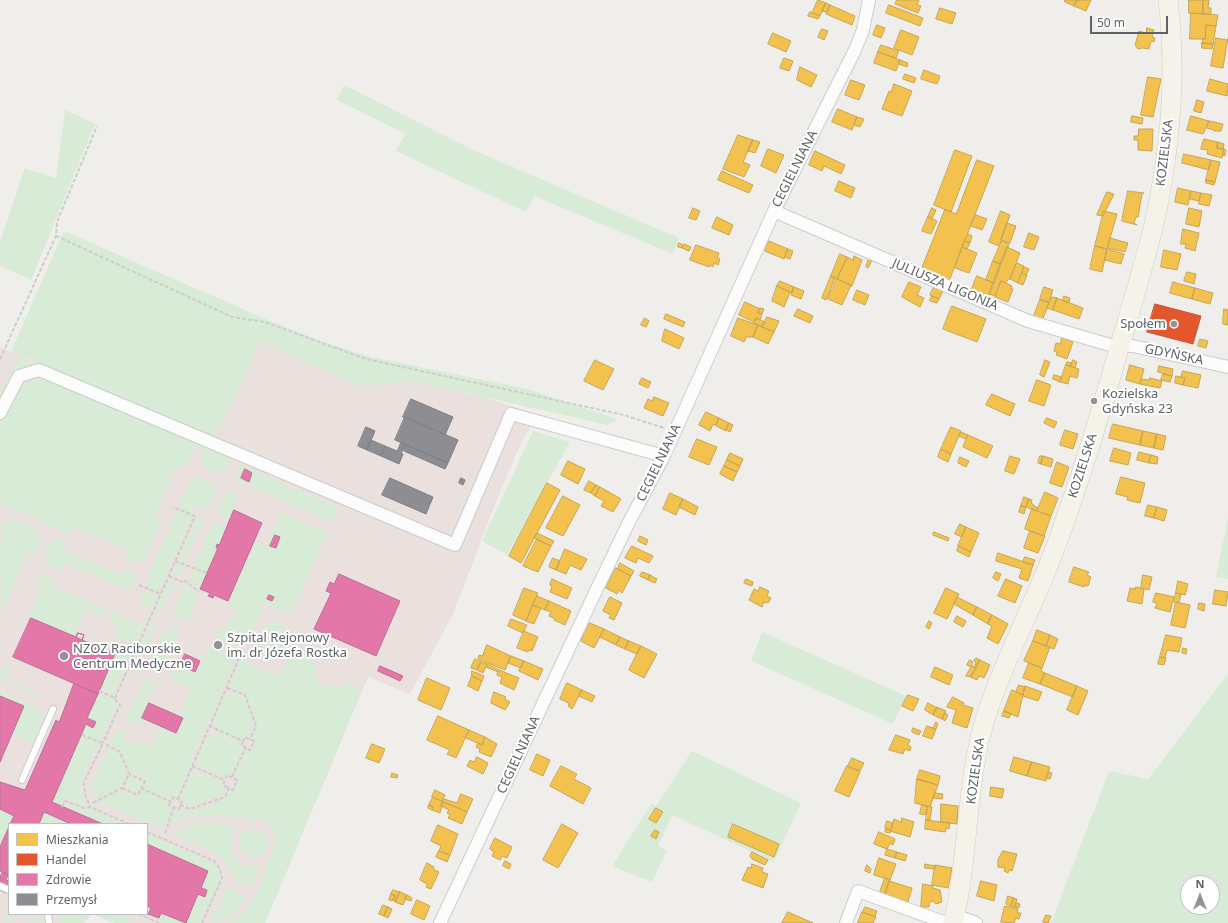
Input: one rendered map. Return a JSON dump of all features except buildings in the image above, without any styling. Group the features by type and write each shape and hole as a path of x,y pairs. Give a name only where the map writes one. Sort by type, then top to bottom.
{"main road":[{"name":"KOZIELSKA","path":"951,920 981,735 989,708 1039,588 1070,506 1120,346 1154,225 1162,181 1173,88 1168,0"}],"street":[{"name":"CEGIELNIANA","path":"440,923 628,524 664,456 774,211 855,50 863,30 869,0"},
{"name":"JULIUSZA LIGONIA","path":"774,211 1028,321 1110,345 1120,346"},
{"name":"GDYŃSKA","path":"1120,346 1133,346 1228,366"},
{"path":"0,413 19,376 39,370 455,545 511,414 664,456"},
{"path":"846,923 858,891 951,920 976,923"}],"lane":[{"path":"22,780 53,709"}],"path":[{"path":"0,359 56,236 57,222 97,126"},
{"path":"56,236 232,317 265,322 366,359 624,415 674,432"},
{"path":"115,698 195,516 173,507"},
{"path":"175,561 207,573"},
{"path":"169,576 183,581 199,592"},
{"path":"138,585 161,594"},
{"path":"178,798 241,654"},
{"path":"226,687 245,696 256,726 250,739"},
{"path":"90,807 85,794 84,782 104,744 120,705 115,698 99,691"},
{"path":"209,726 243,741"},
{"path":"82,735 120,752 129,774 145,781 138,795 122,788"},
{"path":"245,737 254,741 250,750 241,745 243,741 245,737"},
{"path":"232,778 246,747"},
{"path":"192,766 225,780"},
{"path":"93,803 122,788 129,774"},
{"path":"227,776 232,778 237,780 233,790 223,785 227,776"},
{"path":"141,788 171,802 170,805 179,809 182,801 173,797 171,802"},
{"path":"180,805 190,809 225,797 229,788"},
{"path":"62,806 65,801 84,808 90,807 127,823"},
{"path":"164,833 174,807"},
{"path":"148,832 214,861 220,869 222,878 202,923"},
{"path":"141,915 159,923"}],"shaded area":[{"name":"Szpital Rejonowy im. dr Józefa Rostka","path":"260,342 361,386 413,381 490,399 526,411 532,424 520,445 494,507 453,614 410,694 368,677 265,923 127,923 108,915 148,915 148,823 8,823 8,915 82,915 78,923 0,923 0,347 216,438"}],"green space":[{"path":"344,85 471,149 679,238 673,254 534,196 526,212 400,153 396,150 406,134 337,100"},
{"path":"65,110 95,124 31,280 0,266 0,243 25,168 56,178"},
{"path":"64,231 270,321 326,343 367,356 531,390 617,419 608,425 413,381 361,386 260,342 216,438 11,351"},
{"path":"24,359 32,366 13,376 0,398 0,392 17,363"},
{"path":"42,375 229,455 227,468 222,472 215,472 203,466 200,458 204,450 196,446 187,464 183,467 178,465 154,516 161,523 144,561 138,563 125,558 128,550 74,527 70,535 0,503 0,424 20,383 27,378"},
{"path":"533,431 570,442 507,555 482,541"},
{"path":"241,465 339,508 332,522 238,481 235,476"},
{"path":"199,477 211,482 216,490 208,509 197,505 193,514 178,507 191,480"},
{"path":"231,491 237,492 239,499 227,518 217,513 226,493"},
{"path":"177,510 192,517 159,592 144,586"},
{"path":"281,513 328,532 291,614 264,604 257,623 247,639 236,647 220,640 215,635 217,629 227,628 236,609 228,604 228,601 254,542 265,546"},
{"path":"198,516 204,518 184,563 178,560"},
{"path":"1228,518 1228,579 1216,577"},
{"path":"9,520 19,521 28,525 36,531 41,539 35,557 27,554 1,616 0,544 5,532 0,530 0,526"},
{"path":"213,522 227,528 207,572 194,566"},
{"path":"57,539 67,543 64,550 121,575 126,568 135,573 136,577 134,585 127,590 65,563 62,569 55,568 50,565 45,556 48,545"},
{"path":"176,564 183,566 179,576 172,574"},
{"path":"192,570 206,575 200,589 188,580"},
{"path":"43,575 56,579 53,587 107,609 103,618 86,610 75,636 29,617 41,588 35,585 36,581"},
{"path":"170,579 176,581 162,610 155,611"},
{"path":"185,585 199,594 189,619 179,622 173,614"},
{"path":"141,590 158,596 151,610 142,602"},
{"path":"111,611 141,624 144,618 147,618 136,646 119,638 115,634 116,623 107,619"},
{"path":"151,621 155,626 149,644 140,648"},
{"path":"274,622 283,627 287,634 286,643 282,651 276,657 269,661 263,660 257,653 257,638 262,629"},
{"path":"171,628 177,630 179,634 165,668 158,673 151,668 150,665 164,632"},
{"path":"762,632 906,696 893,724 751,661"},
{"path":"208,648 216,649 236,658 177,796 173,794 170,800 144,788 148,778 130,771 121,750 110,745 117,731 122,729 127,732 124,741 152,746 159,726 176,733 183,718 178,716 191,688 171,679 170,670 177,673 180,665 197,673"},
{"path":"118,649 132,655 113,695 100,688"},
{"path":"292,650 316,662 316,675 320,685 338,687 351,682 360,695 265,923 230,923 249,907 259,889 276,837 272,828 264,821 254,819 203,815 184,819 169,826 175,809 180,812 182,808 191,812 226,798 229,790 234,791 239,779 234,777 246,751 251,752 256,740 252,738 258,724 246,695 232,689 234,685 230,683 241,660 280,677"},
{"path":"11,657 13,657 5,679 42,695 41,698 0,680 0,666 6,669"},
{"path":"1228,674 1228,923 1051,923 1109,771 1148,779"},
{"path":"149,680 156,683 142,718 143,724 130,722 128,720 128,714 144,681"},
{"path":"0,691 42,710 43,719 41,728 37,737 31,743 12,735 24,707 0,696"},
{"path":"231,692 244,698 254,725 248,737 244,735 241,740 214,728 216,723 213,722 225,694 229,696"},
{"path":"98,694 115,701 116,706 81,782 81,791 87,802 85,806 64,798 61,806 52,802 86,724 93,727 96,722 87,718"},
{"path":"215,731 241,742 238,747 243,749 231,776 226,774 224,778 199,767 201,762 197,761 209,734 213,736"},
{"path":"109,749 119,753 127,772 122,786 97,799 92,790 92,783"},
{"path":"692,751 801,803 774,862 672,815 658,846 667,850 652,882 612,866 651,804 656,806"},
{"path":"197,771 223,782 221,786 226,788 223,795 190,807 183,804 185,799 180,797 192,773 196,775"},
{"path":"134,777 139,779 141,784 139,789 134,791 129,789 127,784 129,779"},
{"path":"142,790 169,803 168,806 172,808 162,829 101,803 100,801 122,791 136,798 140,797"},
{"path":"67,805 84,810 89,808 121,823 101,823 65,808"},
{"path":"0,809 14,816 11,823 8,823 8,829 0,847"},
{"path":"44,812 69,823 39,823"},
{"path":"201,823 217,823 236,827 230,842 234,857 245,866 252,867 261,865 254,883 246,885 237,882 225,863 217,854 172,834 186,827"},
{"path":"253,829 259,830 263,833 266,837 266,849 263,853 259,856 253,857 247,856 243,853 240,849 239,843 240,837 243,833 247,830"},
{"path":"148,834 214,864 219,869 221,879 201,923 186,923 198,894 205,897 207,891 201,888 208,871 148,844"},
{"path":"227,887 238,894 247,896 236,911 228,918 223,921 211,923"},
{"path":"148,906 151,908 149,914 159,918 161,913 186,923 164,923 146,915 148,915"},
{"path":"0,908 7,912 8,910 8,915 16,915 14,919 8,922 4,921 7,914 0,911"},
{"path":"59,915 90,915 84,923 58,923"},
{"path":"95,915 121,915 140,923 115,923"},
{"path":"42,918 45,923 24,923 25,921"}],"place":[{"name":"Społem","path":"1174,324"},
{"name":"Kozielska Gdyńska 23","path":"1094,401"},
{"name":"Szpital Rejonowy im. dr Józefa Rostka","path":"218,645"},
{"name":"NZOZ Raciborskie Centrum Medyczne","path":"64,656"}]}
